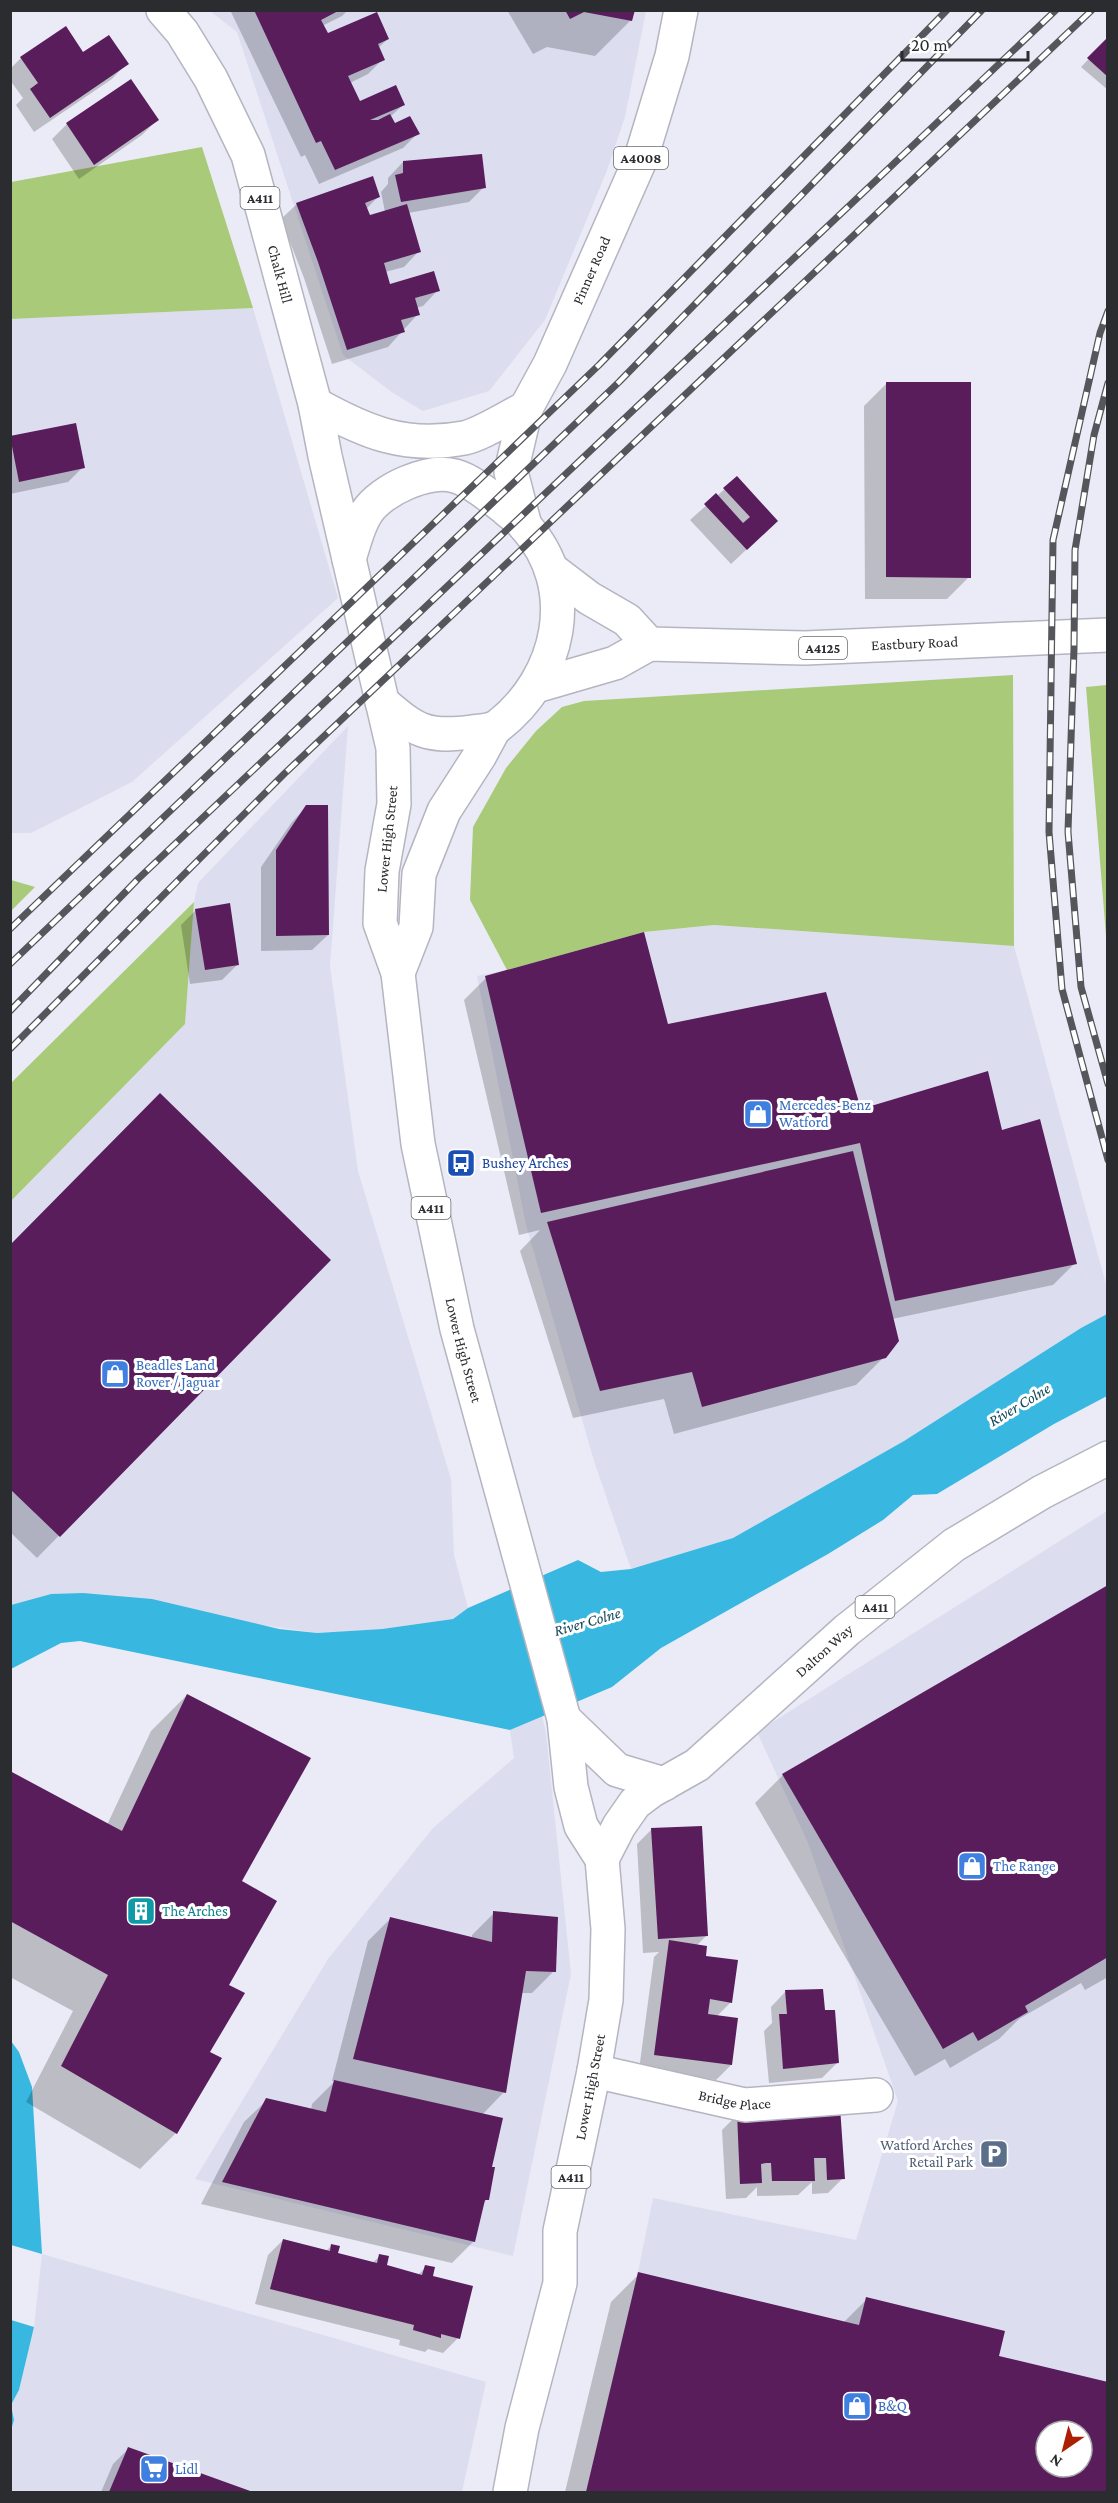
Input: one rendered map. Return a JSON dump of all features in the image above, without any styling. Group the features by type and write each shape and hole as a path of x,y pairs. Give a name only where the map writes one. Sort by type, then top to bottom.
{"main road":[{"name":"Chalk Hill","path":"163,10 182,32 211,79 248,155 315,404 349,559"},
{"name":"Pinner Road","path":"525,526 511,472 526,408 550,364 585,288 641,158 672,56 681,10"},
{"path":"315,404 353,426 398,440 466,438 526,408"},
{"path":"349,559 366,513 397,486 423,476 455,475 490,496 525,526 540,547 551,569 558,600 555,642 536,686 512,715 494,729 446,735 425,733 405,722 382,702"},
{"name":"Lower High Street","path":"349,559 393,748 394,804 382,871 380,923 398,974 420,1156 458,1329 564,1719 571,1787 581,1826 602,1859 608,1929 606,2000 594,2071 560,2231 560,2283 522,2428 510,2493"},
{"path":"536,686 615,663 649,644 627,620 589,598 551,569"},
{"name":"Eastbury Road","path":"649,644 805,648 1107,635"},
{"name":"Lower High Street","path":"398,974 416,927 419,873 437,827 444,811 494,729"},
{"name":"Dalton Way","path":"602,1859 619,1826 635,1803 697,1765 847,1630 954,1545 1042,1492 1107,1458"},
{"path":"564,1719 617,1770 664,1784"},
{"name":"Bridge Place","path":"594,2071 745,2105 876,2095"}],"shaded area":[{"path":"210,11 646,11 625,117 606,173 545,320 489,391 423,411 393,393 343,355 237,32"},
{"path":"253,308 338,598 132,782 31,833 10,833 10,319"},
{"path":"348,726 330,966 358,1171 451,1479 454,1555 468,1608 453,1619 382,1629 317,1633 51,1594 11,1605 11,1201 185,1024 194,902 198,883"},
{"path":"714,925 1014,946 1107,1288 1107,1314 1081,1328 904,1441 733,1538 631,1569 594,1461 526,1225 477,976 507,970 644,932"},
{"path":"1107,1511 1107,2492 586,2492 638,2272 653,2198 856,2240 898,2101 808,1843 757,1732"},
{"path":"542,1716 546,1733 571,1974 513,2256 195,2179 328,1959 433,1828 514,1758 510,1730"},
{"path":"42,2254 486,2382 462,2492 11,2492 10,2430 14,2420 11,2405 19,2390 34,2327"}],"green space":[{"path":"202,147 253,308 11,319 11,182"},
{"path":"1013,675 1014,946 714,925 644,932 507,970 470,900 473,827 506,768 536,731 562,707 584,701"},
{"path":"1108,685 1107,948 1086,687"},
{"path":"10,880 35,887 11,911"},
{"path":"194,902 185,1024 11,1201 11,1083"}],"water":[{"name":"River Colne","path":"1107,1314 1107,1396 1054,1424 937,1494 913,1495 883,1520 828,1554 661,1648 612,1687 510,1730 80,1641 61,1643 11,1669 11,1605 51,1594 83,1593 152,1599 279,1629 317,1633 382,1629 453,1619 468,1608 578,1560 601,1572 631,1569 733,1538 904,1441 1081,1328"},
{"path":"11,2041 19,2052 32,2087 42,2254 11,2245"},
{"path":"11,2320 34,2327 19,2390 11,2405"},
{"path":"11,2405 14,2420 11,2430"}],"building":[{"path":"254,10 340,10 321,20 328,33 377,12 389,39 378,44 385,60 348,76 360,101 396,85 405,105 370,120 378,120 390,114 395,123 410,116 420,134 335,170 321,141 316,143"},
{"path":"565,10 635,10 632,21 584,12 570,19"},
{"path":"66,26 83,52 109,35 129,64 50,118 30,89 38,83 20,57"},
{"path":"1108,37 1108,77 1087,58"},
{"path":"131,79 159,120 94,165 66,123"},
{"path":"482,154 486,188 401,202 395,175 403,173 403,161"},
{"path":"373,176 380,197 365,203 370,215 407,204 421,252 384,263 390,284 434,271 440,291 415,298 420,315 401,320 405,332 347,350 296,203"},
{"path":"886,382 971,382 971,578 886,577"},
{"path":"76,423 85,468 19,482 10,436"},
{"path":"737,476 778,521 747,550 704,504 716,493 743,523 750,517 723,488"},
{"path":"306,805 328,805 329,935 276,936 276,850"},
{"path":"230,903 239,965 205,970 195,909"},
{"name":"Mercedes-Benz Watford","path":"644,932 668,1024 826,992 861,1109 988,1071 1002,1130 1040,1119 1077,1264 895,1301 860,1143 541,1213 485,976"},
{"name":"Beadles Land Rover / Jaguar","path":"160,1093 331,1260 60,1537 10,1489 10,1245"},
{"path":"853,1151 899,1341 886,1358 702,1407 692,1372 600,1391 547,1222"},
{"name":"The Range","path":"1108,1585 1108,1957 1025,2006 1028,2012 978,2041 973,2032 943,2049 782,1774"},
{"name":"The Arches","path":"187,1694 311,1758 242,1881 277,1901 229,1985 245,1993 210,2052 222,2058 177,2134 61,2066 108,1975 10,1921 10,1771 122,1831"},
{"path":"702,1826 708,1936 658,1939 651,1828"},
{"path":"493,1911 558,1917 556,1972 526,1971 506,2093 353,2059 390,1917 492,1942"},
{"path":"669,1940 707,1946 706,1956 738,1960 732,2003 710,1999 708,2014 738,2018 732,2065 654,2055"},
{"path":"823,1989 825,2010 835,2010 839,2063 783,2069 779,2014 787,2014 785,1990"},
{"path":"334,2080 503,2118 492,2167 495,2167 489,2200 485,2200 475,2242 222,2182 266,2098 326,2112"},
{"path":"840,2107 845,2179 827,2180 826,2158 814,2158 815,2181 772,2181 771,2163 766,2163 761,2164 762,2183 740,2184 737,2113"},
{"path":"283,2239 330,2251 331,2244 340,2246 338,2253 377,2263 379,2254 389,2256 387,2265 422,2275 425,2265 435,2267 433,2276 473,2286 460,2339 441,2334 441,2338 413,2330 414,2325 270,2289"},
{"name":"B&Q","path":"638,2272 859,2325 866,2297 1005,2331 999,2356 1108,2382 1108,2492 586,2492"},
{"name":"Lidl","path":"128,2447 253,2492 109,2492"}],"railway":[{"path":"10,929 599,365 947,10"},
{"path":"10,964 619,382 982,10"},
{"path":"10,1011 138,879 1056,10"},
{"path":"10,1049 284,774 1092,10"},
{"path":"1108,311 1100,333 1053,540 1049,832 1062,989 1108,1160"},
{"path":"1108,383 1094,435 1075,550 1068,832 1081,987 1108,1084"}],"place":[{"name":"Mercedes-Benz Watford","path":"758,1114"},
{"name":"Bushey Arches","path":"461,1163"},
{"name":"Beadles Land Rover / Jaguar","path":"115,1374"},
{"name":"The Range","path":"972,1866"},
{"name":"The Arches","path":"141,1911"},
{"name":"Watford Arches Retail Park","path":"994,2154"},
{"name":"B&Q","path":"857,2406"},
{"name":"Lidl","path":"154,2469"}]}
